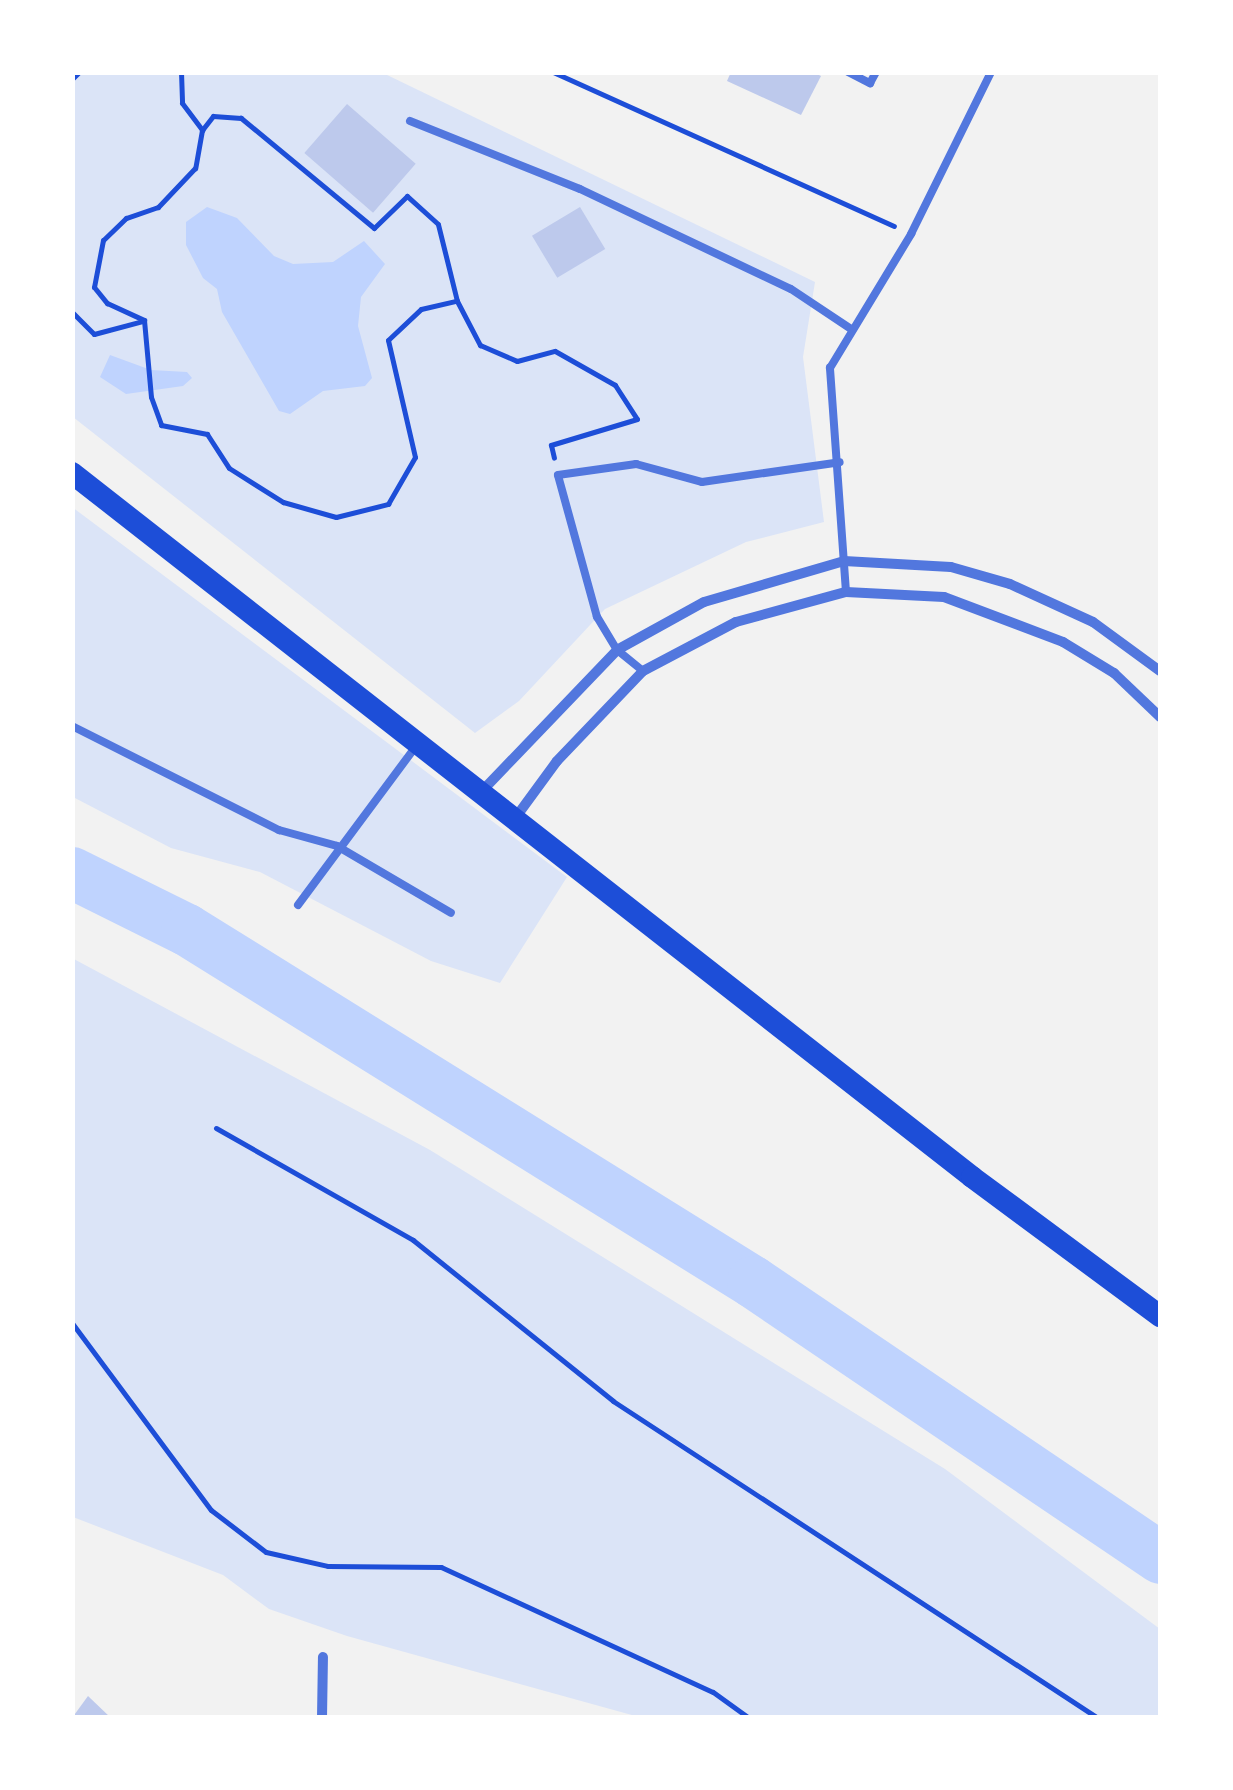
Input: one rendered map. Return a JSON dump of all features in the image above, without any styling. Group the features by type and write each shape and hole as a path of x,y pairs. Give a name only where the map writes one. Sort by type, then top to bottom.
{"main road":[{"path":"72,473 972,1177 1160,1316"}],"street":[{"path":"482,792 617,650 704,602 844,562 950,567 1010,584 1093,622 1160,671"},
{"path":"516,817 556,761 643,671 736,622 846,592 944,597 1062,642 1114,673 1160,717"},
{"path":"322,1718 323,1657"}],"lane":[{"path":"848,72 870,83 876,72"},
{"path":"846,592 840,462 830,368 910,234 991,72"},
{"path":"410,121 598,198 791,289 851,330"},
{"path":"643,671 617,650 597,617 558,475 636,464 702,482 840,462"},
{"path":"72,726 280,830 337,846 451,913"},
{"path":"298,904 337,846 419,742"}],"path":[{"path":"72,80 80,72"},
{"path":"181,72 182,103 202,130"},
{"path":"554,72 910,234"},
{"path":"144,320 107,303 94,287 103,240 126,218 158,207 195,168 202,130 213,116 241,118 374,228 407,196 438,224 448,248 457,301 480,345 517,361 555,351 615,385 637,419 551,445 558,475"},
{"path":"144,320 152,362 151,397 161,425 207,434 229,468 283,502 336,516 388,504 414,457 388,340 420,309 457,301"},
{"path":"72,312 94,334 144,320"},
{"path":"216,1128 413,1240 613,1401 1098,1718"},
{"path":"72,1323 211,1510 266,1552 328,1566 440,1568 713,1692 749,1718"}],"shaded area":[{"path":"72,73 383,73 815,282 803,357 824,522 746,542 605,609 519,701 475,733 73,417"},
{"path":"72,507 567,877 500,983 431,961 260,872 171,848 73,797"},
{"path":"72,958 430,1150 945,1469 1160,1629 1160,1717 639,1717 347,1636 269,1609 223,1575 73,1517"}],"water":[{"path":"207,207 237,218 274,256 293,264 333,262 364,241 385,264 361,297 358,326 372,378 365,386 323,391 290,414 279,411 222,312 217,289 203,278 186,245 186,222"},
{"path":"110,355 151,370 187,372 192,378 183,386 126,394 100,377"}],"building":[{"path":"731,72 813,72 821,76 801,115 727,81"},
{"path":"347,104 416,164 373,213 304,153"},
{"path":"580,207 605,249 557,278 532,236"},
{"path":"88,1696 111,1718 72,1718"}],"waterway":[{"path":"72,873 187,930 753,1282 1160,1558"}]}
